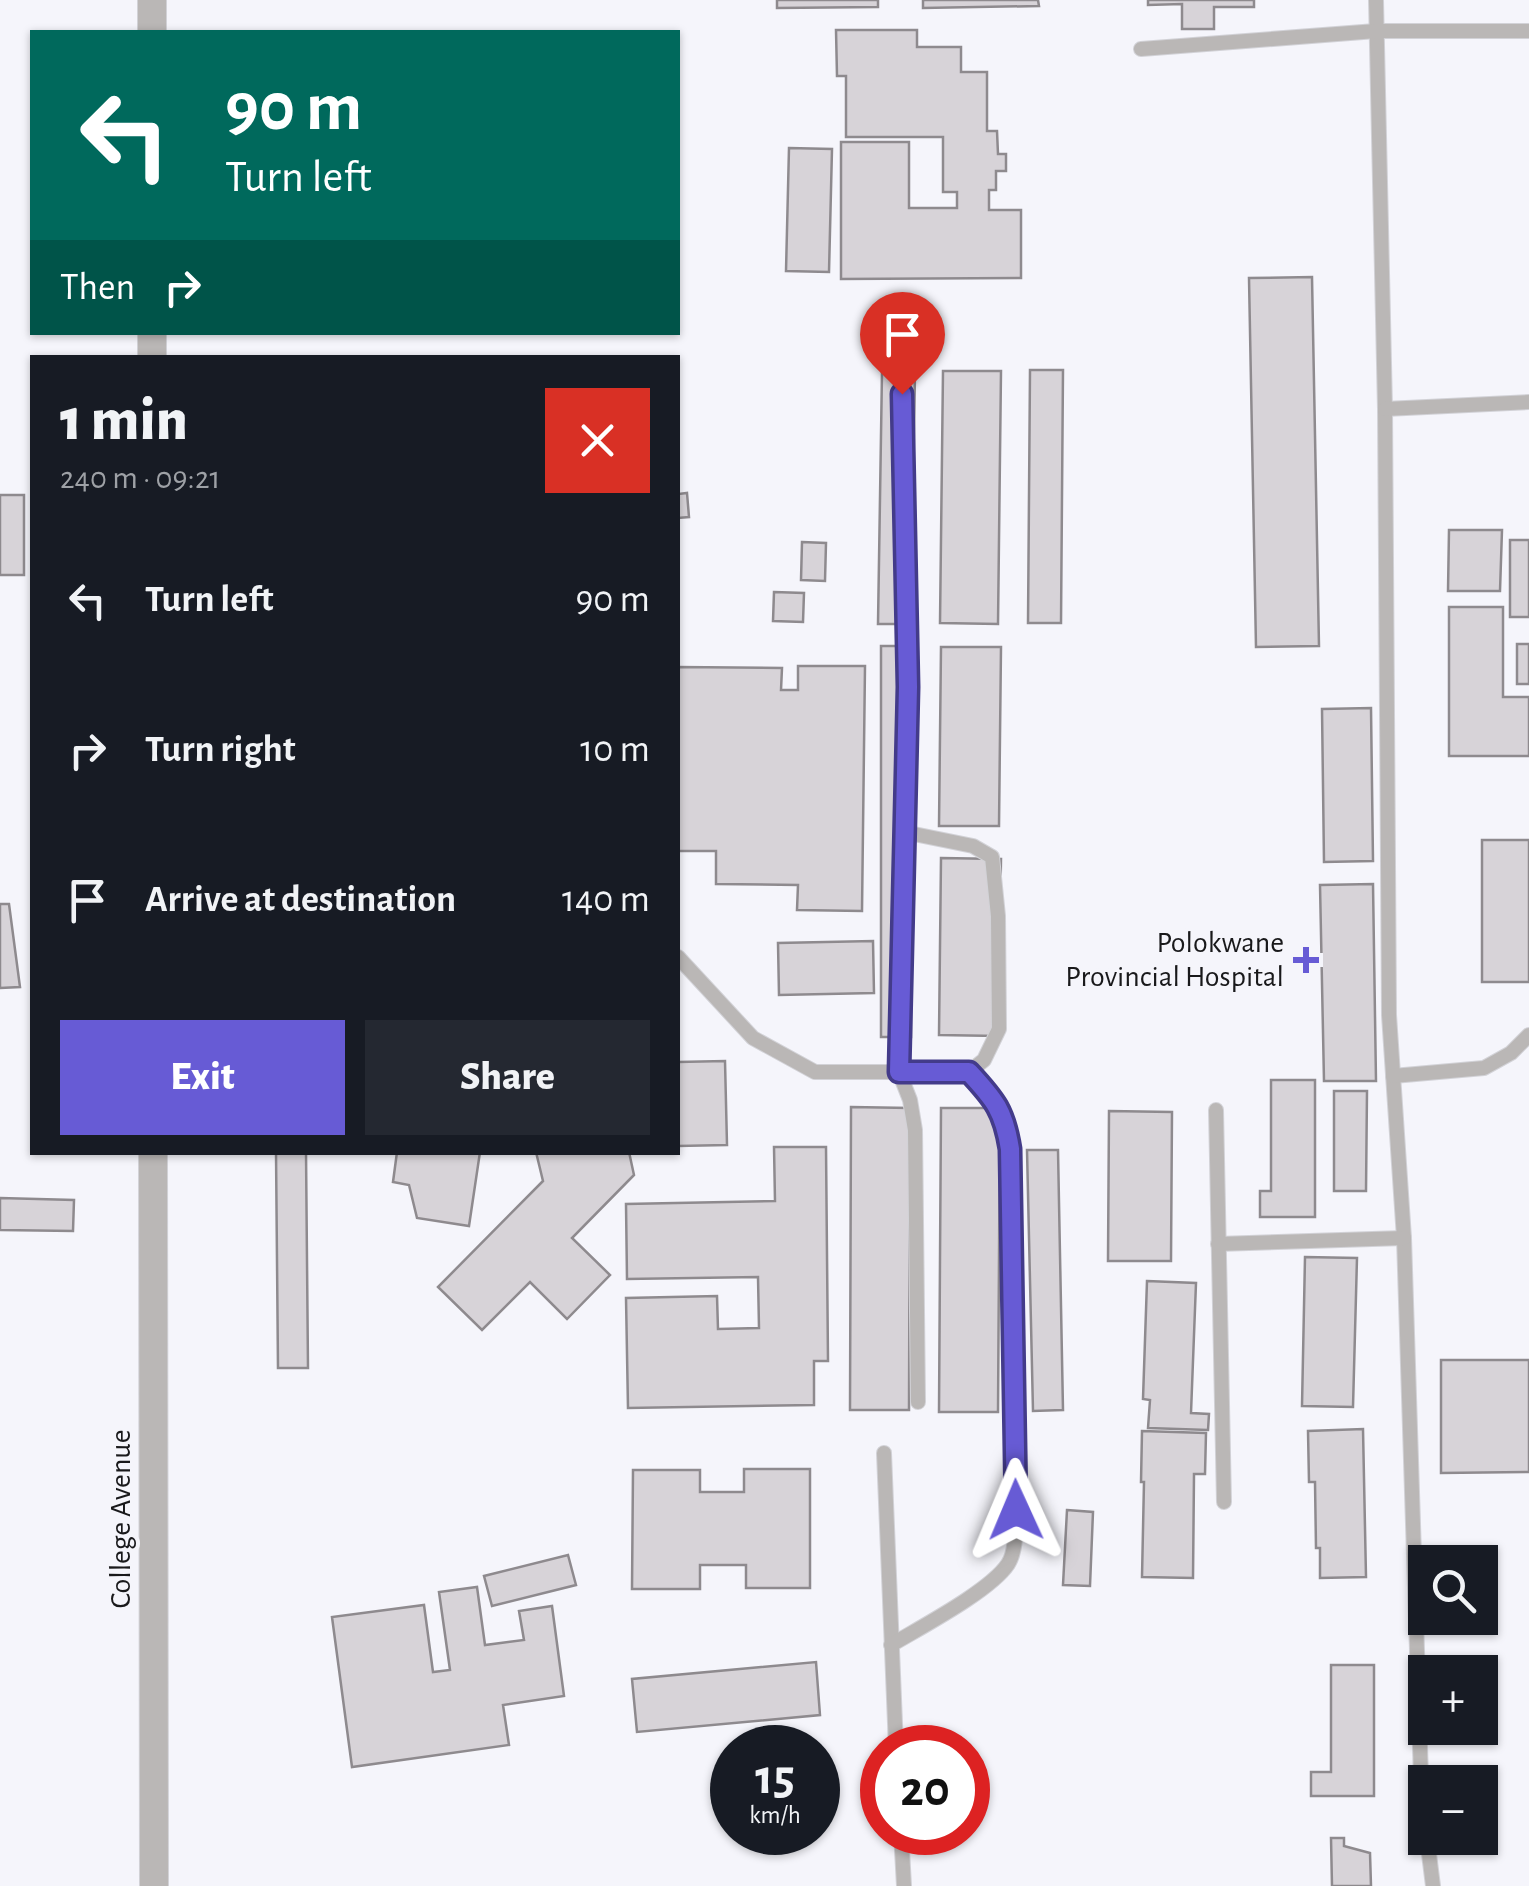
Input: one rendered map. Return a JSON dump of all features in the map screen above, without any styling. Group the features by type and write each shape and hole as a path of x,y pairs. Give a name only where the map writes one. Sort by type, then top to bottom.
{"street":[{"path":"152,0 152,30"},
{"name":"College Avenue","path":"153,1155 154,1886"}],"lane":[{"path":"1376,0 1385,409 1389,1015 1404,1238 1421,1765"},
{"path":"1141,49 1376,31 1529,31"},
{"path":"902,394 908,687 899,1072 910,1100 915,1130 918,1402"},
{"path":"1385,409 1529,402"},
{"path":"680,959 753,1038 815,1072 969,1072 984,1060 999,1029 998,916 992,857 973,846 904,832"},
{"path":"1393,1076 1484,1068 1512,1054 1529,1035"},
{"path":"891,1645 993,1581 1010,1562 1014,1543 1010,1149 1006,1122 993,1097 969,1072"},
{"path":"1216,1110 1224,1502"},
{"path":"1218,1244 1404,1238"},
{"path":"884,1453 895,1725"},
{"path":"902,1855 904,1886"},
{"path":"1429,1855 1433,1886"}],"building":[{"path":"777,0 878,0 878,7 777,8"},
{"path":"923,0 1038,0 1039,6 923,8"},
{"path":"1148,0 1254,0 1254,7 1214,7 1214,29 1182,29 1182,4 1148,5"},
{"path":"836,30 917,30 917,47 961,47 961,72 987,72 987,131 997,131 998,154 1006,154 1006,171 996,171 996,190 989,190 989,210 1021,210 1021,278 841,279 841,142 909,142 909,208 957,208 957,192 943,192 943,137 846,137 846,76 837,76"},
{"path":"789,148 832,149 829,272 786,271"},
{"path":"1312,277 1319,646 1256,647 1249,278"},
{"path":"1030,370 1063,370 1061,623 1028,623"},
{"path":"943,371 1001,371 998,624 940,623"},
{"path":"882,372 915,372 911,624 878,624"},
{"path":"687,493 689,517 680,518 680,494"},
{"path":"0,495 24,495 24,575 0,575"},
{"path":"1449,530 1502,530 1500,591 1448,591"},
{"path":"1510,540 1529,540 1529,617 1510,617"},
{"path":"802,542 826,543 825,581 801,580"},
{"path":"774,592 804,593 803,622 773,621"},
{"path":"1449,607 1503,607 1503,697 1529,697 1529,756 1449,756"},
{"path":"1517,644 1529,644 1529,684 1517,684"},
{"path":"881,646 910,646 911,1037 881,1037"},
{"path":"941,647 1001,647 999,826 939,826"},
{"path":"798,666 865,666 862,911 797,910 798,885 716,884 716,851 680,851 680,667 782,668 781,690 798,690"},
{"path":"1371,708 1373,861 1324,862 1322,709"},
{"path":"1482,840 1529,840 1529,982 1482,982"},
{"path":"941,858 1001,859 998,1036 939,1035"},
{"path":"1373,884 1376,1081 1324,1081 1320,885"},
{"path":"0,904 9,904 20,987 0,988"},
{"path":"873,941 874,993 779,995 778,943"},
{"path":"725,1061 727,1145 680,1146 680,1062"},
{"path":"1271,1080 1315,1080 1315,1217 1260,1217 1260,1191 1271,1191"},
{"path":"1334,1091 1367,1091 1366,1191 1334,1191"},
{"path":"851,1107 910,1108 909,1410 850,1410"},
{"path":"941,1108 1000,1108 998,1412 939,1412"},
{"path":"1109,1111 1172,1112 1171,1261 1108,1261"},
{"path":"774,1147 826,1147 828,1361 814,1361 814,1405 628,1408 626,1298 717,1296 718,1329 759,1328 758,1277 627,1279 626,1204 775,1201"},
{"path":"1027,1150 1058,1150 1063,1410 1033,1411"},
{"path":"276,1155 306,1155 308,1368 278,1368"},
{"path":"397,1155 480,1155 469,1226 417,1218 409,1185 393,1182"},
{"path":"537,1155 630,1155 634,1175 572,1238 610,1275 567,1319 530,1282 482,1330 438,1287 543,1181"},
{"path":"0,1198 74,1200 73,1231 0,1230"},
{"path":"1305,1257 1357,1258 1353,1407 1302,1406"},
{"path":"1147,1281 1196,1283 1191,1413 1209,1414 1208,1430 1148,1428 1150,1400 1143,1399"},
{"path":"1441,1360 1529,1360 1529,1472 1441,1473"},
{"path":"1363,1429 1366,1577 1320,1578 1315,1482 1309,1482 1308,1431"},
{"path":"1142,1431 1206,1433 1205,1474 1194,1474 1193,1578 1142,1577"},
{"path":"744,1469 810,1469 810,1588 746,1588 746,1565 700,1565 700,1589 632,1589 633,1470 700,1470 700,1492 744,1492"},
{"path":"1067,1510 1093,1512 1090,1586 1063,1585"},
{"path":"568,1555 576,1585 492,1606 484,1576"},
{"path":"477,1587 485,1645 524,1640 519,1611 552,1606 564,1696 503,1705 509,1745 352,1767 332,1617 424,1605 433,1672 450,1670 439,1592"},
{"path":"816,1662 820,1715 637,1732 632,1679"},
{"path":"1331,1665 1374,1665 1374,1796 1311,1796 1311,1772 1331,1772"},
{"path":"1331,1838 1344,1838 1344,1846 1370,1853 1371,1886 1332,1886"}],"place":[{"name":"Polokwane Provincial Hospital","path":"1306,960"}],"route":[{"path":"902,394 908,687 899,1072 969,1072 993,1097 1006,1122 1010,1149 1016,1510"}]}
